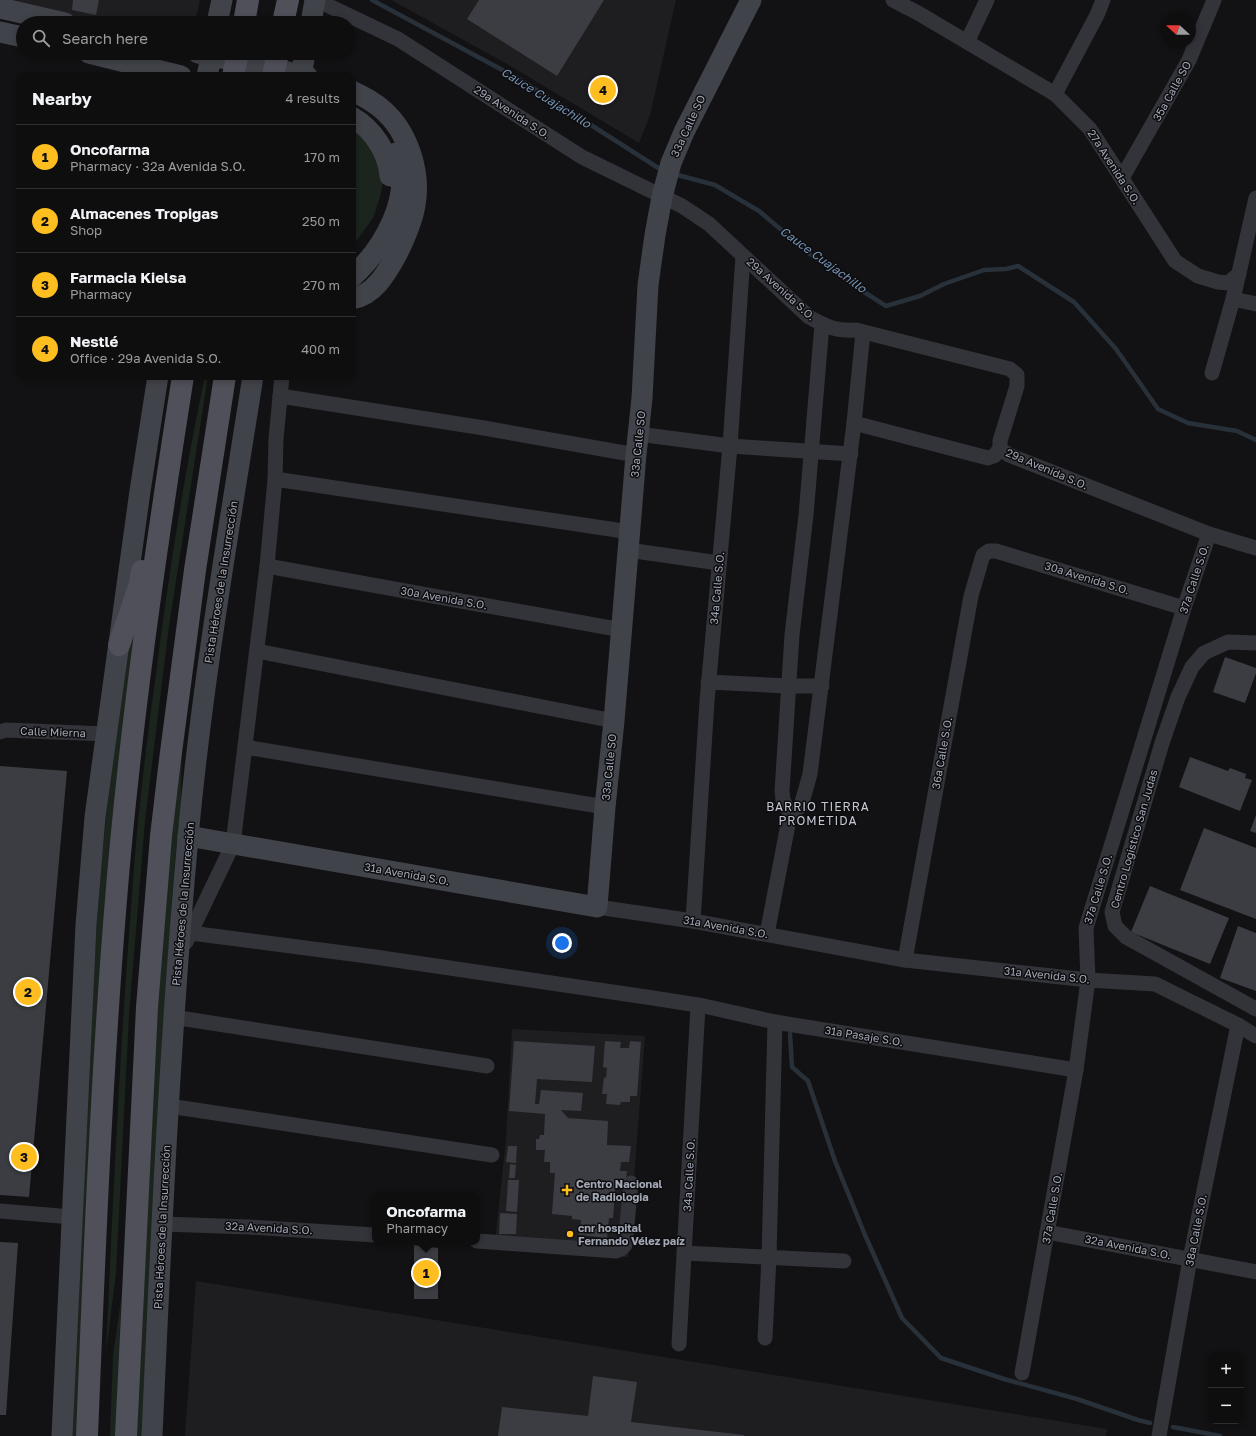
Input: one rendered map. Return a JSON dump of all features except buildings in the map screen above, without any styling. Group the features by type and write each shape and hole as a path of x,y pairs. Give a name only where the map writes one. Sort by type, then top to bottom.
{"main road":[{"path":"245,16 248,0"},
{"path":"285,16 288,0"},
{"path":"126,1436 147,1007 154,917 170,760 195,570 224,380"},
{"path":"119,645 140,584 155,492 182,383"},
{"path":"87,1436 103,1095 115,912 127,782 145,640 182,383"}],"street":[{"path":"219,16 222,0"},
{"name":"33a Calle SO","path":"596,907 642,398 648,285 663,192 671,163 684,132 751,0"},
{"name":"27a Avenida S.O.","path":"893,0 918,13 1055,94 1090,129 1175,261 1198,276 1218,282 1228,283 1239,274"},
{"path":"967,42 987,0"},
{"path":"1055,94 1097,15 1103,0"},
{"name":"35a Calle SO","path":"1122,178 1189,60 1214,0"},
{"path":"315,16 322,3"},
{"name":"29a Avenida S.O.","path":"322,3 349,16"},
{"path":"0,8 35,16"},
{"name":"29a Avenida S.O.","path":"356,19 398,39 582,157 663,192 709,224 809,317 822,324 841,331 856,330 1003,367 1014,372 1017,375 1017,386 1000,441 1000,449 1009,455 1209,534 1256,548"},
{"path":"0,32 16,35"},
{"path":"117,60 165,72"},
{"path":"206,60 207,72"},
{"path":"213,60 235,66 275,66 292,72"},
{"path":"303,72 304,60"},
{"path":"356,93 384,111 395,123 408,148 414,164 416,183 415,205 403,242 383,277 374,288 356,297"},
{"path":"356,108 369,116 382,129 393,145 398,156 402,179 400,201 393,221 384,238 356,272"},
{"path":"356,120 366,128 379,143 389,167 391,178 389,195 380,221 356,253"},
{"path":"1212,373 1233,299 1256,198"},
{"name":"34a Calle S.O.","path":"693,921 708,682 730,446 743,256"},
{"path":"1233,299 1256,304"},
{"path":"767,934 790,814 783,800 782,791 788,686 792,635 806,515 822,324"},
{"path":"790,814 801,806 810,774 854,423 862,332"},
{"path":"62,1436 86,925 95,817 140,491 157,380"},
{"name":"Pista Héroes de la Insurrección","path":"152,1436 174,1017 188,836 204,690 252,380"},
{"path":"179,956 233,844 267,566 276,479 275,455 282,380"},
{"path":"280,396 476,427 636,455"},
{"path":"854,423 988,458 994,456 1000,449"},
{"path":"638,434 730,446 850,454"},
{"path":"194,787 189,678 201,580 209,478"},
{"path":"276,479 629,541 719,563"},
{"name":"37a Calle S.O.","path":"1022,1373 1076,1070 1088,980 1086,928 1184,608 1209,534"},
{"name":"30a Avenida S.O.","path":"989,551 996,551 1184,608"},
{"name":"36a Calle S.O.","path":"905,960 971,596 983,555 989,551"},
{"name":"30a Avenida S.O.","path":"267,566 622,630"},
{"name":"Centro Logistico San Judas","path":"1256,644 1228,642 1204,653 1192,667 1178,697 1162,743 1112,912 1115,926 1126,937 1256,1009"},
{"path":"257,651 614,721"},
{"path":"708,682 822,686"},
{"name":"Calle Mierna","path":"0,732 6,730 107,734"},
{"path":"245,747 605,807"},
{"name":"31a Avenida S.O.","path":"188,836 596,907 693,921 905,960 1088,980 1155,984 1238,1025 1256,1036"},
{"name":"31a Pasaje S.O.","path":"191,933 375,957 653,998 775,1022 1076,1070"},
{"name":"34a Calle S.O.","path":"679,1344 698,1006"},
{"path":"174,1017 487,1066"},
{"path":"765,1338 769,1257 775,1022"},
{"name":"38a Calle S.O.","path":"1159,1436 1190,1259 1238,1025"},
{"path":"169,1106 492,1155"},
{"path":"480,1241 616,1252 625,1245 631,1183"},
{"path":"0,1211 72,1217"},
{"name":"32a Avenida S.O.","path":"162,1224 249,1227 372,1235"},
{"name":"32a Avenida S.O.","path":"1047,1232 1256,1272"},
{"path":"684,1252 844,1261"}],"shaded area":[{"path":"0,0 200,0 197,16 69,16 0,2"},
{"path":"391,0 676,0 650,115 639,143 507,64"},
{"path":"356,129 377,152 383,182 373,218 356,241"},
{"path":"204,380 207,380 169,626 145,821 129,1015 116,1273 106,1352 120,1065 139,811 161,636 190,450"},
{"path":"137,616 117,775 98,996 77,1436 70,1436 92,991 99,892 110,771 126,654"},
{"path":"182,737 181,802 174,871 160,1071 142,1436 135,1436 161,940"},
{"name":"Centro Nacional de Radiologia","path":"512,1029 645,1036 628,1257 519,1251 495,1242 506,1139"},
{"path":"196,1281 1107,1429 1106,1436 185,1436"},
{"path":"121,1300 116,1436 110,1436 113,1355"}],"waterway":[{"name":"Cauce Cuajachillo","path":"372,0 519,79 663,171"},
{"name":"Cauce Cuajachillo","path":"674,174 715,185 759,211 806,251 850,283 886,306 920,296 944,284 984,270 1006,269 1018,266 1074,302 1116,349 1158,409 1188,423 1237,431 1256,440"},
{"path":"790,1034 792,1067 808,1081 835,1161 865,1235 902,1318 941,1358 1004,1379 1077,1399 1150,1423"},
{"path":"1173,1427 1220,1436"}],"place":[{"name":"Nestlé","path":"603,90"},
{"name":"Almacenes Tropigas","path":"28,992"},
{"name":"Farmacia Kielsa","path":"24,1157"},
{"name":"Centro Nacional de Radiologia","path":"567,1190"},
{"name":"cnr hospital Fernando Vélez paíz","path":"570,1234"},
{"name":"Oncofarma","path":"426,1273"}],"district":[{"name":"BARRIO TIERRA PROMETIDA","path":"818,814"}]}
